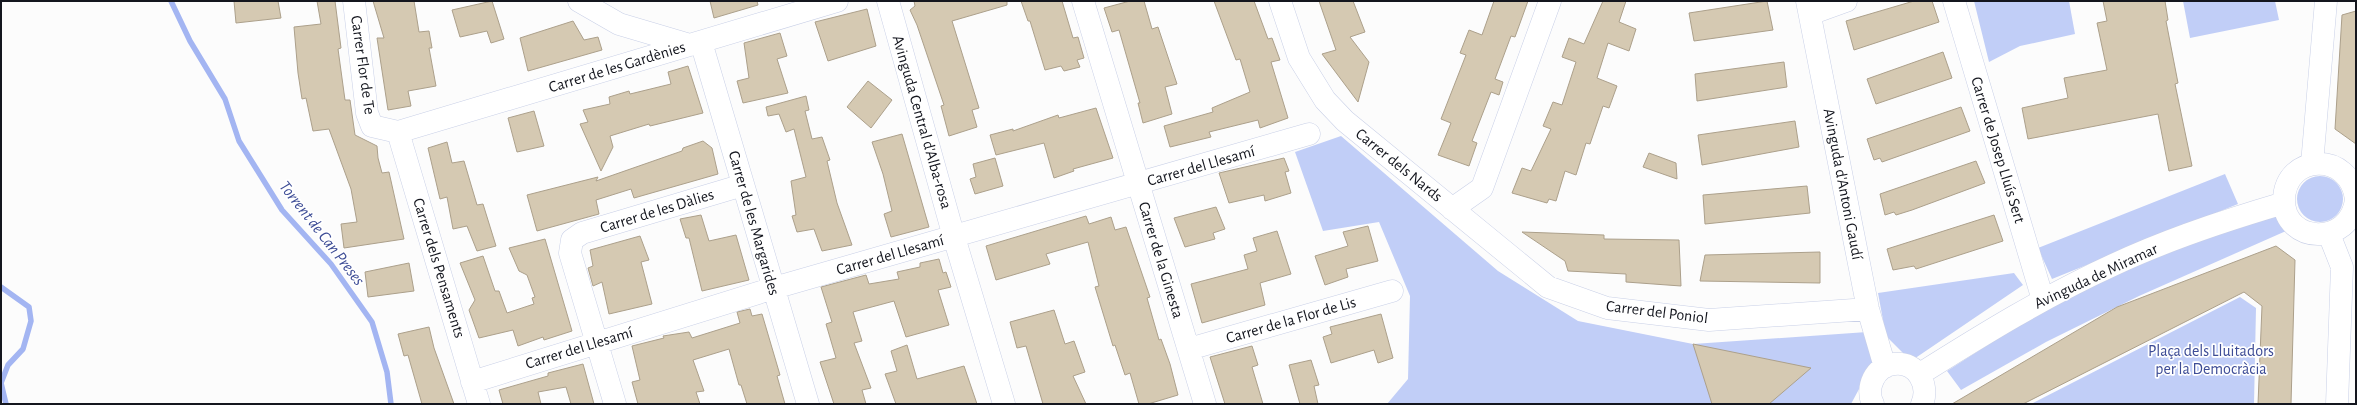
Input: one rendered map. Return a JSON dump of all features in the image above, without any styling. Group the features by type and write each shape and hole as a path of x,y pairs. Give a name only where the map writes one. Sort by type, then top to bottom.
{"street":[{"name":"Carrer Flor de Te","path":"354,1 367,113 372,126 398,132"},
{"path":"579,1 619,24 696,43"},
{"name":"Carrer de les Gardènies","path":"398,132 837,1"},
{"name":"Avinguda Central d'Alba-rosa","path":"888,1 954,237 1004,404"},
{"name":"Carrer de la Ginesta","path":"1083,1 1205,404"},
{"name":"Carrer dels Nards","path":"1280,1 1299,58 1325,100 1346,121 1452,209 1482,188 1550,1"},
{"path":"1808,7 1846,1"},
{"name":"Carrer de Josep Lluís Sert","path":"1954,1 2043,300"},
{"path":"2312,164 2328,2"},
{"name":"Avinguda d'Antoni Gaudí","path":"1808,7 1868,309 1885,367"},
{"name":"Carrer de les Margarides","path":"696,43 743,185 808,404"},
{"name":"Carrer dels Pensaments","path":"398,132 479,404"},
{"name":"Carrer del Llesamí","path":"472,382 774,288 1309,134"},
{"path":"2322,163 2347,165 2343,172 2356,195 2351,218 2345,225 2329,234 2317,235 2305,232 2295,225 2288,214 2284,202 2285,192 2294,174 2312,164 2322,163"},
{"name":"Carrer de les Dàlies","path":"597,342 570,253 572,240 582,233 743,185"},
{"name":"Avinguda de Miramar","path":"1920,374 2043,300 2113,265 2157,246 2284,202"},
{"name":"Carrer del Poniol","path":"1452,209 1548,287 1607,308 1709,320 1868,309"},
{"path":"2329,234 2342,267 2337,404"},
{"name":"Carrer de la Flor de Lis","path":"1189,349 1392,291"},
{"path":"597,342 615,404"},
{"path":"1873,404 1870,390 1872,381 1877,372 1893,364 1903,364 1920,374 1925,387 1922,404"}],"green space":[{"path":"1974,1 2069,1 2075,34 2020,46 1989,62"},
{"path":"2183,1 2275,1 2279,20 2190,38"},
{"path":"1341,136 1498,271 1578,321 1693,344 1867,332 1873,363 1851,404 1387,404 1408,379 1410,296 1379,222 1323,231 1295,152"},
{"path":"2225,174 2238,204 2052,279 2038,248"},
{"path":"2320,176 2333,180 2339,186 2343,199 2339,212 2333,218 2320,222 2307,218 2301,212 2297,199 2301,186 2307,180"},
{"path":"2278,212 2286,231 2139,296 2046,342 1961,390 1947,371 2033,316 2148,257"},
{"path":"2014,273 2023,285 1911,361 1886,336 1878,293"},
{"name":"Plaça dels Lluitadors per la Democràcia","path":"2240,297 2256,308 2254,404 2031,404"}],"building":[{"path":"234,1 278,1 281,18 236,23"},
{"path":"317,1 335,1 341,48 338,49 345,100 350,100 355,135 377,146 378,158 382,173 389,172 404,239 344,248 341,224 357,222 351,189 329,129 313,131 306,98 302,99 298,73 294,27 321,24"},
{"path":"373,1 414,1 419,32 429,31 432,48 429,48 436,86 408,91 411,106 388,110 377,38 384,38"},
{"path":"492,1 504,39 491,43 487,31 460,37 452,10"},
{"path":"710,1 757,1 758,5 714,18"},
{"path":"914,1 1007,1 1007,5 952,21 979,108 972,110 977,127 949,136 941,106 944,105 917,25 910,10 915,6"},
{"path":"1021,1 1062,1 1073,38 1078,37 1084,58 1077,60 1080,67 1064,71 1061,66 1045,70 1030,21 1028,21"},
{"path":"1130,1 1144,1 1152,29 1158,27 1177,84 1165,87 1172,114 1143,123 1138,103 1140,103 1119,30 1112,32 1104,8"},
{"path":"1214,1 1254,1 1268,39 1272,38 1280,60 1271,62 1288,118 1260,128 1258,120 1209,132 1211,137 1170,147 1164,126 1213,112 1212,108 1250,92 1240,59 1236,60"},
{"path":"1319,1 1353,1 1365,32 1350,37 1369,62 1358,102 1322,54 1336,50"},
{"path":"1494,1 1528,1 1515,37 1511,36 1495,79 1503,82 1499,95 1491,92 1472,141 1477,143 1469,166 1438,155 1451,123 1441,119 1466,55 1460,53 1469,30 1482,35"},
{"path":"1603,1 1626,1 1619,22 1636,29 1629,51 1608,43 1597,78 1617,86 1609,108 1603,106 1590,144 1586,143 1576,175 1565,171 1556,201 1549,199 1547,203 1512,193 1522,168 1531,171 1551,129 1543,126 1553,102 1562,105 1576,62 1562,57 1569,38 1584,44"},
{"path":"1767,1 1773,30 1694,41 1689,13"},
{"path":"1914,1 1932,1 1939,22 1854,50 1846,21"},
{"path":"2103,1 2165,1 2168,20 2166,21 2178,83 2175,84 2192,166 2169,171 2158,114 2028,139 2022,108 2068,98 2064,78 2107,70 2097,23 2107,21"},
{"path":"867,9 876,46 828,61 815,22"},
{"path":"2356,11 2356,144 2335,129 2342,15"},
{"path":"573,21 584,40 598,37 602,50 528,71 520,38"},
{"path":"780,33 787,56 777,59 788,93 743,103 737,81 749,78 744,43"},
{"path":"1943,52 1952,78 1876,104 1867,79"},
{"path":"1784,62 1787,87 1697,101 1695,74"},
{"path":"688,66 703,113 650,126 649,124 610,136 613,147 601,171 580,124 588,122 583,110 610,104 609,97 629,91 630,94 671,84 668,72"},
{"path":"868,81 892,100 871,128 847,107"},
{"path":"806,96 809,110 805,111 812,139 822,137 830,160 827,161 837,203 852,245 822,251 814,229 797,232 792,216 796,215 791,181 806,177 794,129 786,132 779,114 768,116 766,107"},
{"path":"1961,107 1970,131 1882,162 1880,158 1874,160 1867,139"},
{"path":"1096,108 1113,158 1073,169 1074,171 1054,178 1044,143 996,155 990,135 1013,129 1013,131 1058,115 1059,118"},
{"path":"534,111 544,146 517,152 508,118"},
{"path":"1795,121 1799,147 1702,165 1698,135"},
{"path":"902,134 929,227 891,237 884,214 892,211 883,174 872,142"},
{"path":"703,141 712,148 718,174 634,198 631,189 596,200 599,214 537,231 527,195 598,177 596,181 682,151 683,148"},
{"path":"447,142 452,163 464,161 477,205 483,204 496,246 477,251 467,226 453,229 447,197 440,199 428,148"},
{"path":"1649,153 1676,163 1677,179 1643,167"},
{"path":"995,158 1003,186 975,194 970,179 976,177 973,164"},
{"path":"1284,158 1289,171 1285,172 1291,193 1265,201 1264,195 1229,203 1219,173"},
{"path":"1976,161 1985,183 1912,210 1896,215 1894,212 1885,215 1880,194"},
{"path":"1807,186 1810,213 1705,224 1703,195"},
{"path":"1216,207 1225,229 1213,233 1215,239 1185,247 1174,218"},
{"path":"701,215 709,241 736,235 749,280 702,291 689,238 686,238 680,219"},
{"path":"1994,215 2003,241 1916,269 1914,266 1893,270 1887,249"},
{"path":"1086,216 1089,224 1111,217 1115,230 1126,227 1150,297 1147,298 1159,340 1161,339 1170,364 1178,395 1148,404 1139,404 1130,373 1125,375 1115,345 1113,346 1095,287 1099,286 1088,242 1046,254 1050,264 996,280 986,246"},
{"path":"1368,226 1378,261 1346,269 1348,277 1325,285 1315,256 1348,246 1343,232"},
{"path":"1277,231 1291,274 1260,283 1265,305 1202,323 1191,284 1248,269 1244,255 1257,251 1253,238"},
{"path":"1522,232 1604,235 1604,239 1679,240 1681,286 1626,282 1626,274 1568,271 1565,261"},
{"path":"640,236 649,260 641,262 652,304 609,314 602,282 593,286 588,268 593,266 590,250"},
{"path":"545,239 572,331 544,340 543,337 518,346 513,330 479,338 469,310 475,300 460,263 483,256 495,291 499,291 507,313 534,304 532,298 535,297 527,275 519,271 509,248"},
{"path":"2276,246 2295,260 2291,404 2258,404 2262,306 2244,292 2023,404 1952,404 2117,307"},
{"path":"1820,252 1820,283 1700,281 1705,255"},
{"path":"939,259 943,273 946,272 951,287 938,290 949,325 906,337 894,301 853,312 862,341 854,343 871,388 862,390 866,404 834,404 820,362 836,358 826,324 832,322 821,287 866,275 869,284 899,279 897,272 920,267 920,263"},
{"path":"409,263 414,291 368,297 365,272"},
{"path":"750,309 752,316 762,314 780,375 777,376 785,404 747,404 741,385 739,385 729,349 693,360 704,391 696,392 700,404 638,404 632,382 640,380 632,346 664,338 663,336 689,332 692,338 740,323 737,312"},
{"path":"1054,310 1065,344 1074,341 1085,372 1073,376 1086,404 1043,404 1026,346 1017,348 1010,322"},
{"path":"1381,314 1393,358 1378,363 1374,350 1331,363 1323,337 1332,334 1330,327"},
{"path":"429,327 434,348 454,404 422,404 408,355 404,356 398,334"},
{"path":"1693,344 1811,368 1769,404 1712,404"},
{"path":"907,345 917,379 964,366 977,404 896,404 885,374 897,371 891,351"},
{"path":"1252,346 1258,365 1252,367 1263,404 1225,404 1210,357"},
{"path":"1311,360 1319,385 1314,386 1318,404 1300,404 1289,365"},
{"path":"583,364 594,404 571,404 566,387 538,392 541,404 503,404 499,390 548,376 548,373"}],"waterway":[{"name":"Torrent de Can Preses","path":"171,1 190,41 225,99 239,141 282,210 331,264 372,322 387,372 391,404"},
{"path":"1,287 29,307 31,321 23,349 8,365 1,383 6,404"}]}
